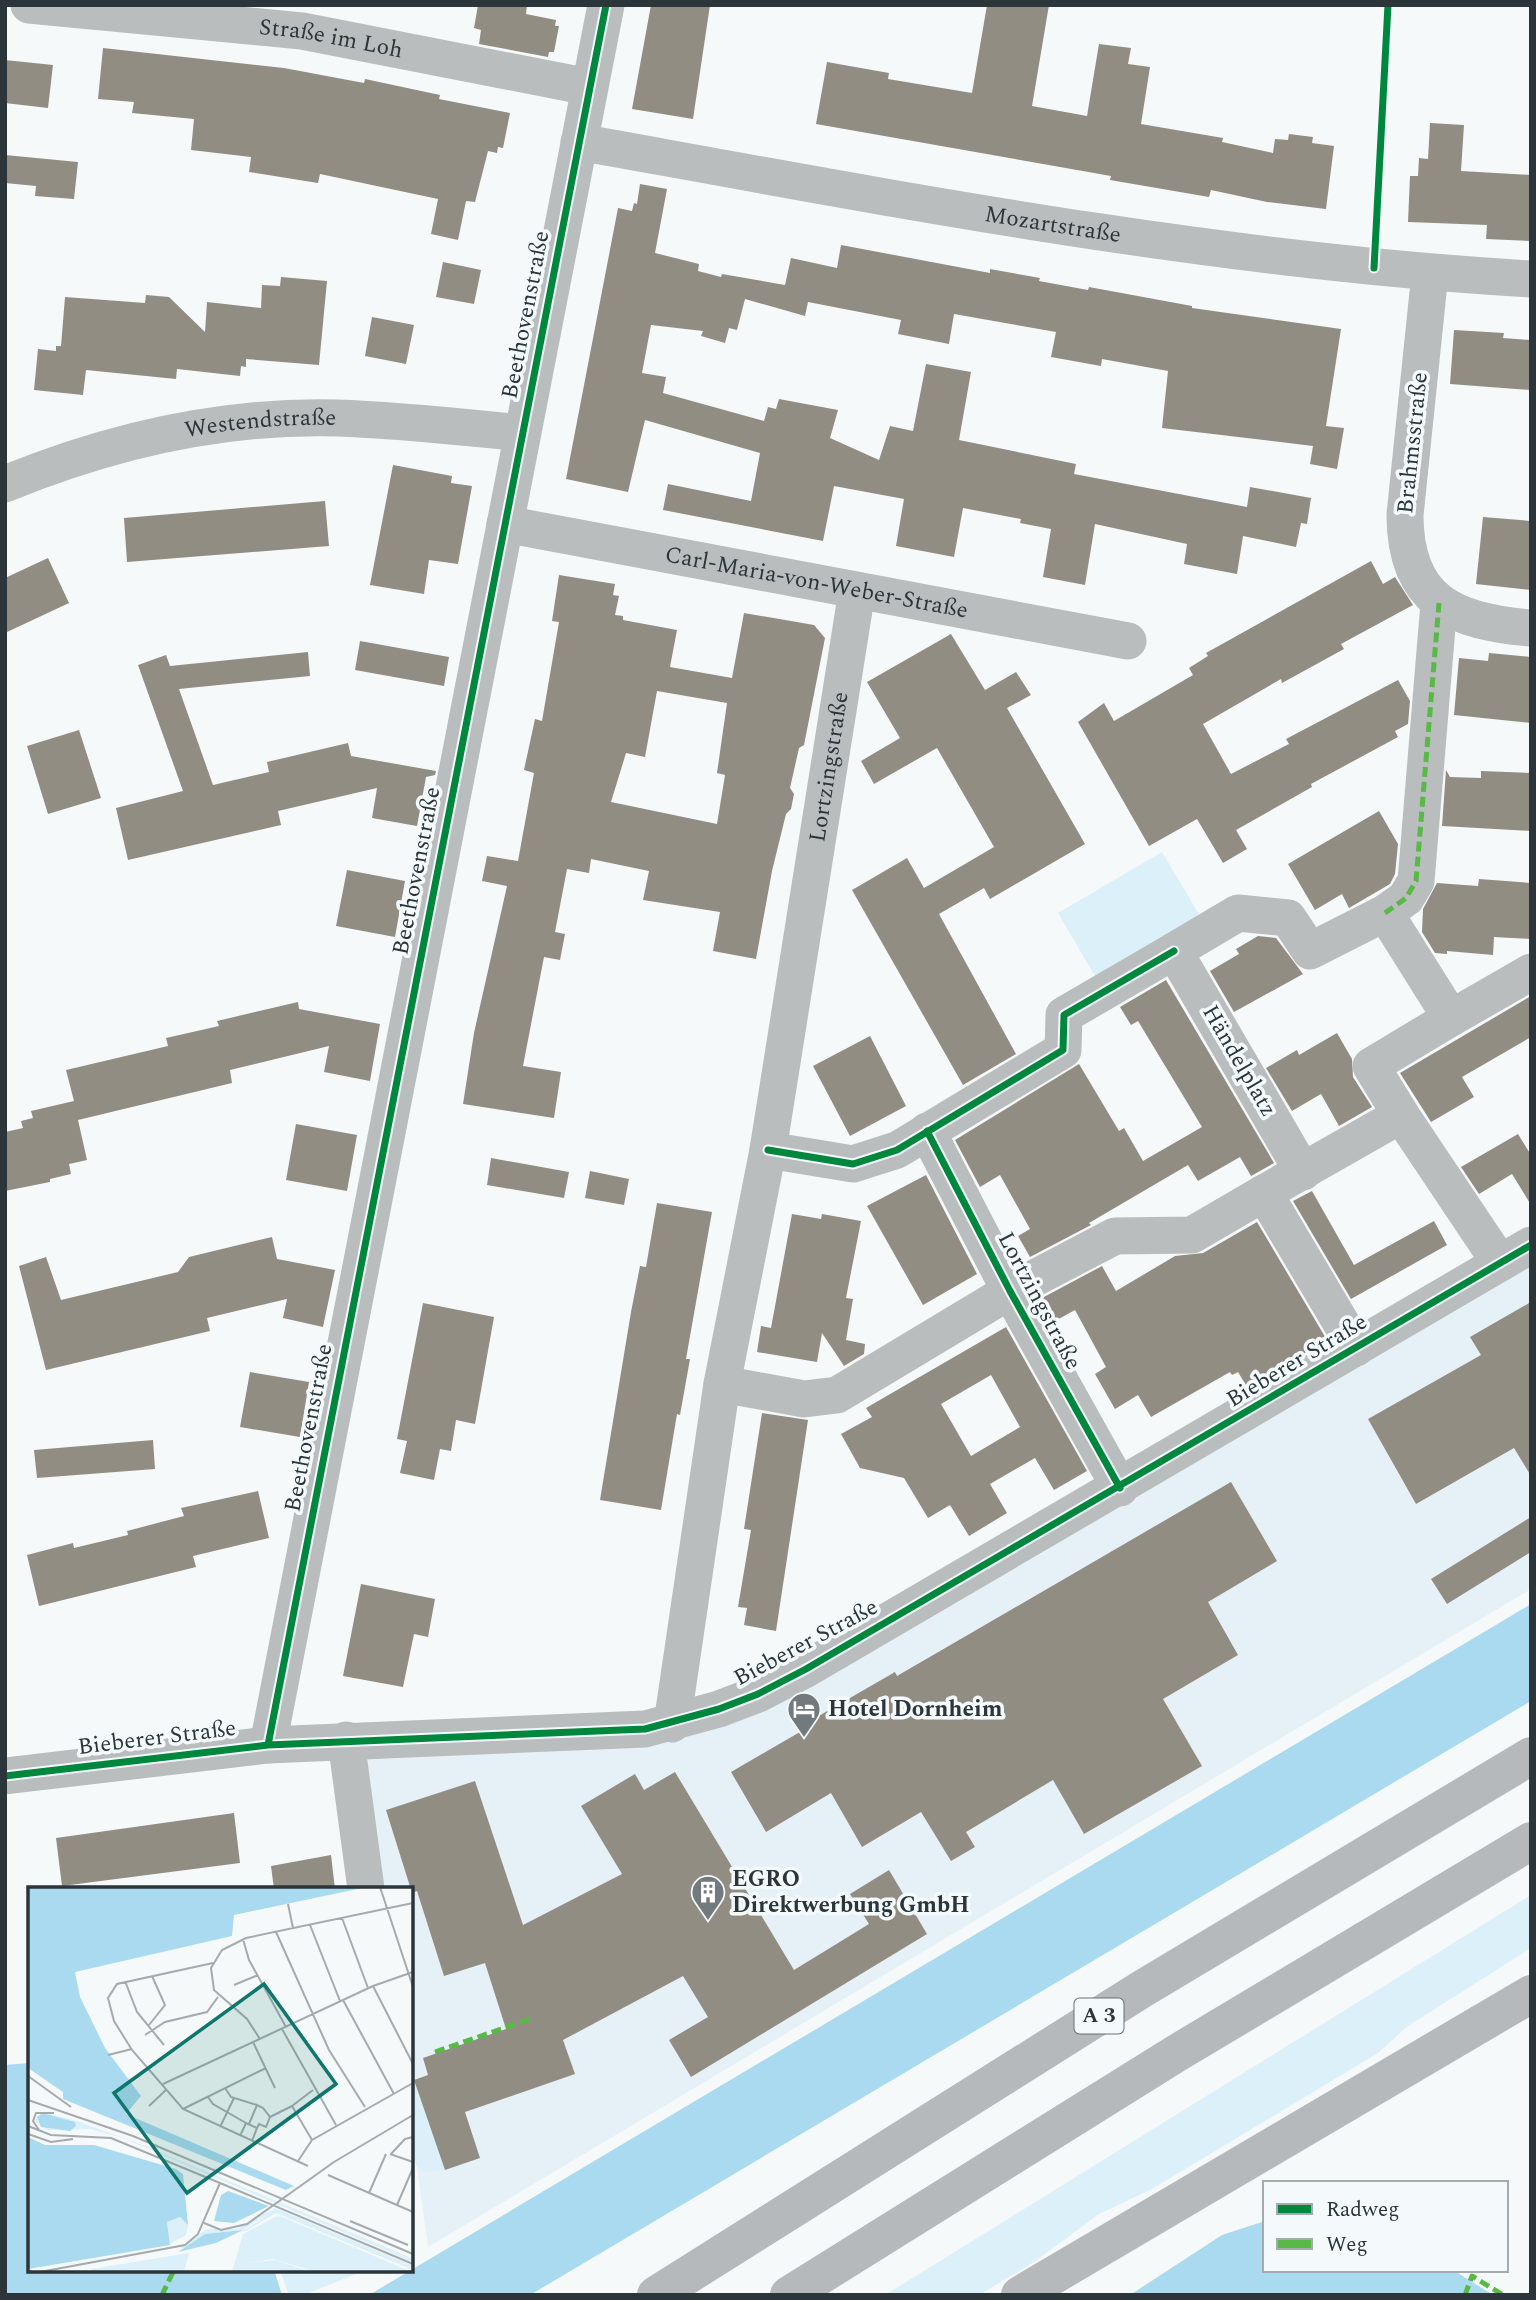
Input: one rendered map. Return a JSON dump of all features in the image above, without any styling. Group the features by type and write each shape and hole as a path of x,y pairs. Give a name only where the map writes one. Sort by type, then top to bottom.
{"highway":[{"name":"A 3","path":"656,2295 1142,1989 1531,1756"},
{"path":"789,2295 1177,2053 1531,1840"},
{"path":"1020,2295 1531,1994"}],"street":[{"name":"Straße im Loh","path":"29,5 302,32 589,87"},
{"name":"Beethovenstraße","path":"268,1745 606,5"},
{"name":"Mozartstraße","path":"579,142 1113,236 1241,254 1430,273 1531,279"},
{"name":"Brahmsstraße","path":"1430,273 1405,533 1419,584 1439,603 1475,621 1531,628"},
{"name":"Westendstraße","path":"5,484 120,443 222,425 334,418 522,433"},
{"name":"Carl-Maria-von-Weber-Straße","path":"505,524 1128,641"},
{"name":"Lortzingstraße","path":"672,1724 722,1384 768,1150 857,591"},
{"path":"768,1150 853,1164 897,1150 1063,1050 1064,1015 1238,913 1289,918 1310,951 1385,913 1406,898 1416,881 1439,603"},
{"path":"1385,913 1451,1018"},
{"name":"Händelplatz","path":"1174,951 1303,1172"},
{"path":"1515,1254 1401,1115 1371,1066 1531,972"},
{"path":"1010,1291 1115,1236 1192,1235 1401,1115"},
{"name":"Lortzingstraße","path":"927,1131 1010,1291 1120,1488"},
{"path":"1264,1193 1356,1348"},
{"name":"Bieberer Straße","path":"5,1776 268,1745 346,1740 603,1733 672,1724 719,1709 782,1681 1120,1488 1515,1254"},
{"name":"Lortzingstraße","path":"722,1384 804,1399 837,1395 1010,1291"},
{"path":"346,1740 366,1887"}],"shaded area":[{"path":"1162,852 1203,921 1099,983 1058,913"},
{"path":"1531,1265 1531,1589 428,2247 413,2138 413,1887 379,1887 360,1747 655,1739"},
{"path":"1531,1604 1531,1701 530,2295 369,2295 408,2272 413,2272 413,2269"},
{"path":"1531,1895 1531,1948 1408,2026 1378,2053 1152,2189 1099,2214 1037,2260 979,2295 885,2295"},
{"path":"28,2063 28,2272 275,2272 282,2295 5,2295 5,2065"},
{"path":"413,2081 445,2170 426,2172 416,2166 413,2147"},
{"path":"1263,2222 1263,2272 1456,2272 1493,2295 1130,2295 1222,2235"},
{"path":"281,2272 361,2272 304,2295 289,2295"}],"building":[{"path":"478,5 527,5 526,14 556,20 555,26 559,26 554,52 549,52 548,57 479,44 481,30 474,28"},
{"path":"651,5 710,5 693,119 632,109"},
{"path":"987,5 1049,5 1032,106 1087,116 1099,44 1131,48 1128,64 1150,67 1141,124 1223,138 1222,142 1273,153 1275,139 1288,140 1289,134 1313,137 1312,143 1334,146 1326,209 1267,202 1211,190 1209,197 1110,180 1111,176 816,124 827,62 889,73 888,79 972,93"},
{"path":"103,48 284,68 364,83 365,79 440,95 439,99 510,113 503,148 498,147 497,153 488,151 475,202 466,201 458,240 431,234 438,199 320,174 318,183 249,172 251,157 191,150 194,119 132,113 134,102 98,99"},
{"path":"5,60 53,65 48,108 5,103"},
{"path":"1430,123 1464,125 1461,171 1531,175 1531,241 1486,239 1487,225 1408,222 1410,176 1418,176 1419,158 1428,159"},
{"path":"5,155 78,162 74,199 35,196 36,186 5,183"},
{"path":"640,184 667,189 655,253 699,264 698,271 721,277 722,274 785,285 791,258 837,268 841,245 990,273 990,269 1040,278 1039,281 1088,290 1089,287 1192,308 1341,329 1326,426 1344,428 1337,469 1310,464 1313,446 1162,428 1168,371 1102,359 1101,366 1051,357 1056,332 954,314 949,344 898,334 901,320 808,302 805,316 745,299 737,330 729,328 725,343 701,336 703,331 651,325 642,373 666,377 663,393 764,421 768,407 776,409 779,399 838,410 830,438 879,460 890,426 913,431 926,364 971,372 959,440 1076,464 1074,474 1247,507 1250,487 1311,498 1307,524 1301,523 1296,547 1243,536 1237,574 1184,564 1187,544 1095,524 1085,585 1043,577 1051,529 1020,523 1021,519 963,508 954,557 896,546 904,499 834,486 823,541 663,510 668,484 751,501 760,453 645,420 628,492 566,479 618,208 632,211 634,203 637,204"},
{"path":"443,262 481,270 474,304 436,297"},
{"path":"281,277 327,281 319,365 246,359 246,367 241,366 240,376 177,369 176,379 86,370 83,395 34,390 38,349 56,351 56,346 61,346 65,297 145,303 146,295 169,297 205,332 207,302 261,308 262,285 280,286"},
{"path":"372,317 414,325 406,364 365,356"},
{"path":"1454,330 1504,333 1503,338 1531,340 1531,390 1450,384"},
{"path":"393,465 452,476 451,483 472,486 458,564 429,560 424,594 370,585"},
{"path":"325,501 329,546 127,562 124,518"},
{"path":"1483,517 1531,521 1531,590 1476,584"},
{"path":"48,558 69,603 5,633 5,578"},
{"path":"1371,561 1383,584 1395,577 1413,605 1341,644 1344,649 1282,683 1281,679 1203,724 1231,774 1289,744 1286,739 1398,680 1410,701 1408,724 1395,731 1398,737 1311,784 1312,787 1236,830 1247,849 1223,863 1197,819 1149,846 1078,722 1104,703 1114,721 1193,675 1189,668 1208,656 1206,653"},
{"path":"559,575 615,584 613,595 619,596 615,615 623,616 623,620 677,630 670,667 732,678 744,613 814,625 825,638 804,745 799,748 790,788 794,794 791,809 786,814 772,871 756,959 713,951 720,912 643,900 649,871 591,859 589,873 567,869 555,932 565,934 560,960 544,957 523,1066 561,1072 554,1118 463,1104 474,1033 507,886 482,881 487,856 518,861 534,773 524,770 535,719 542,721 559,622 552,621","holes":["657,691 727,703 717,773 725,775 717,824 611,802 626,753 645,757"]},
{"path":"951,634 985,690 1016,672 1031,695 1007,708 1085,844 990,899 984,888 939,914 1016,1054 963,1085 852,890 907,858 924,888 994,847 937,748 874,784 861,761 900,738 867,682"},
{"path":"360,641 449,657 444,686 355,670"},
{"path":"308,652 310,676 179,689 213,785 269,772 267,762 348,743 351,756 436,771 435,775 426,777 417,826 372,818 377,788 278,811 281,825 128,860 116,808 183,791 138,665 166,655 170,666"},
{"path":"1489,653 1531,657 1531,723 1454,715 1459,658 1488,661"},
{"path":"79,730 101,798 48,814 27,746"},
{"path":"1446,770 1450,777 1481,778 1481,771 1531,773 1531,831 1442,826"},
{"path":"1379,811 1398,844 1395,874 1390,884 1349,908 1342,894 1315,910 1288,864"},
{"path":"347,870 405,881 395,937 336,926"},
{"path":"1479,879 1531,883 1531,939 1494,937 1493,955 1447,951 1447,954 1435,953 1422,932 1423,909 1437,883 1478,886"},
{"path":"1258,936 1276,938 1303,974 1234,1012 1210,971 1239,954 1236,949"},
{"path":"1166,980 1274,1163 1251,1176 1240,1157 1198,1181 1188,1165 1089,1223 1091,1225 1030,1257 1018,1236 1030,1229 1000,1175 980,1187 955,1140 1079,1064 1119,1131 1124,1128 1143,1161 1202,1127 1138,1021 1131,1025 1120,1007"},
{"path":"1531,996 1531,1037 1462,1077 1474,1097 1431,1122 1400,1073"},
{"path":"298,1002 299,1009 380,1024 370,1081 324,1072 329,1046 230,1070 232,1083 78,1120 87,1160 69,1164 71,1174 50,1179 50,1182 5,1191 5,1132 23,1128 21,1121 33,1118 31,1111 74,1101 66,1070 168,1046 166,1038 219,1026 217,1021"},
{"path":"1337,1033 1352,1059 1353,1077 1372,1107 1339,1126 1321,1094 1292,1111 1266,1068 1297,1050 1299,1055"},
{"path":"870,1036 906,1106 850,1136 813,1066"},
{"path":"296,1124 357,1135 347,1191 286,1180"},
{"path":"1518,1134 1531,1155 1531,1205 1512,1174 1479,1194 1461,1167"},
{"path":"491,1158 569,1172 564,1198 487,1185"},
{"path":"590,1171 629,1179 624,1205 585,1198"},
{"path":"926,1175 977,1274 923,1305 867,1206"},
{"path":"1312,1191 1354,1265 1434,1221 1447,1245 1351,1299 1293,1201"},
{"path":"657,1203 712,1212 686,1359 690,1359 680,1415 677,1414 661,1510 600,1500 631,1312 640,1266 646,1267"},
{"path":"792,1214 821,1219 822,1214 861,1221 846,1298 853,1299 846,1340 865,1344 864,1354 844,1366 822,1333 817,1362 757,1352 761,1326 771,1328"},
{"path":"1257,1222 1327,1340 1247,1387 1238,1372 1232,1375 1230,1372 1151,1417 1138,1395 1115,1409 1095,1374 1106,1367 1075,1310 1055,1321 1042,1298 1102,1266 1116,1291 1175,1256 1203,1253"},
{"path":"272,1237 277,1259 335,1270 323,1327 283,1318 287,1299 207,1318 210,1331 46,1370 19,1266 46,1257 61,1300 178,1272 189,1257"},
{"path":"1531,1302 1531,1476 1514,1448 1416,1504 1368,1419 1481,1355 1470,1337"},
{"path":"423,1303 494,1317 475,1424 456,1420 451,1451 440,1449 434,1480 400,1473 407,1441 397,1439"},
{"path":"1006,1327 1087,1471 1054,1490 1035,1458 990,1484 1007,1513 969,1536 950,1505 928,1518 904,1478 860,1468 841,1434 872,1417 866,1408","holes":["991,1375 1020,1427 971,1456 941,1404"]},
{"path":"250,1372 309,1382 300,1437 240,1427"},
{"path":"762,1413 808,1420 776,1631 744,1625 747,1608 738,1607 751,1530 744,1529"},
{"path":"153,1440 155,1469 37,1478 34,1450"},
{"path":"1231,1482 1277,1561 1208,1602 1238,1655 1163,1699 1202,1766 1084,1834 1053,1780 966,1832 975,1847 951,1861 921,1812 862,1847 831,1793 766,1832 731,1772 800,1732 798,1728 895,1672 897,1676"},
{"path":"258,1491 269,1538 193,1556 196,1567 39,1606 27,1555 73,1543 74,1548 128,1535 127,1531 184,1516 181,1508"},
{"path":"1531,1517 1531,1552 1447,1604 1431,1579"},
{"path":"361,1584 435,1599 428,1637 414,1634 403,1687 343,1676"},
{"path":"675,1772 794,1970 869,1924 850,1894 889,1870 927,1934 691,2077 669,2040 708,2017 683,1976 563,2040 575,2074 465,2112 480,2158 445,2170 414,2080 428,2075 423,2058 506,2029 485,1963 444,1976 417,1891 413,1893 413,1887 410,1887 386,1810 475,1781 523,1925 622,1874 581,1806 635,1774 644,1790"},
{"path":"234,1813 240,1863 62,1886 56,1838"},
{"path":"331,1855 335,1887 274,1887 271,1866"}],"marked path":[{"path":"1385,913 1406,898 1416,881 1439,603"},
{"path":"435,2052 533,2018"},
{"path":"162,2295 173,2272"},
{"path":"1465,2295 1472,2276 1503,2295"}],"cycle path":[{"path":"268,1745 606,5"},
{"path":"1374,268 1388,5"},
{"path":"768,1150 853,1164 897,1150 1063,1050 1064,1015 1174,951"},
{"path":"927,1131 1010,1291 1120,1488"},
{"path":"5,1776 268,1745 645,1729 719,1709 758,1694 806,1669 1531,1245"}],"place":[{"name":"Hotel Dornheim","path":"804,1739"},
{"name":"EGRO Direktwerbung GmbH","path":"708,1922"}]}
